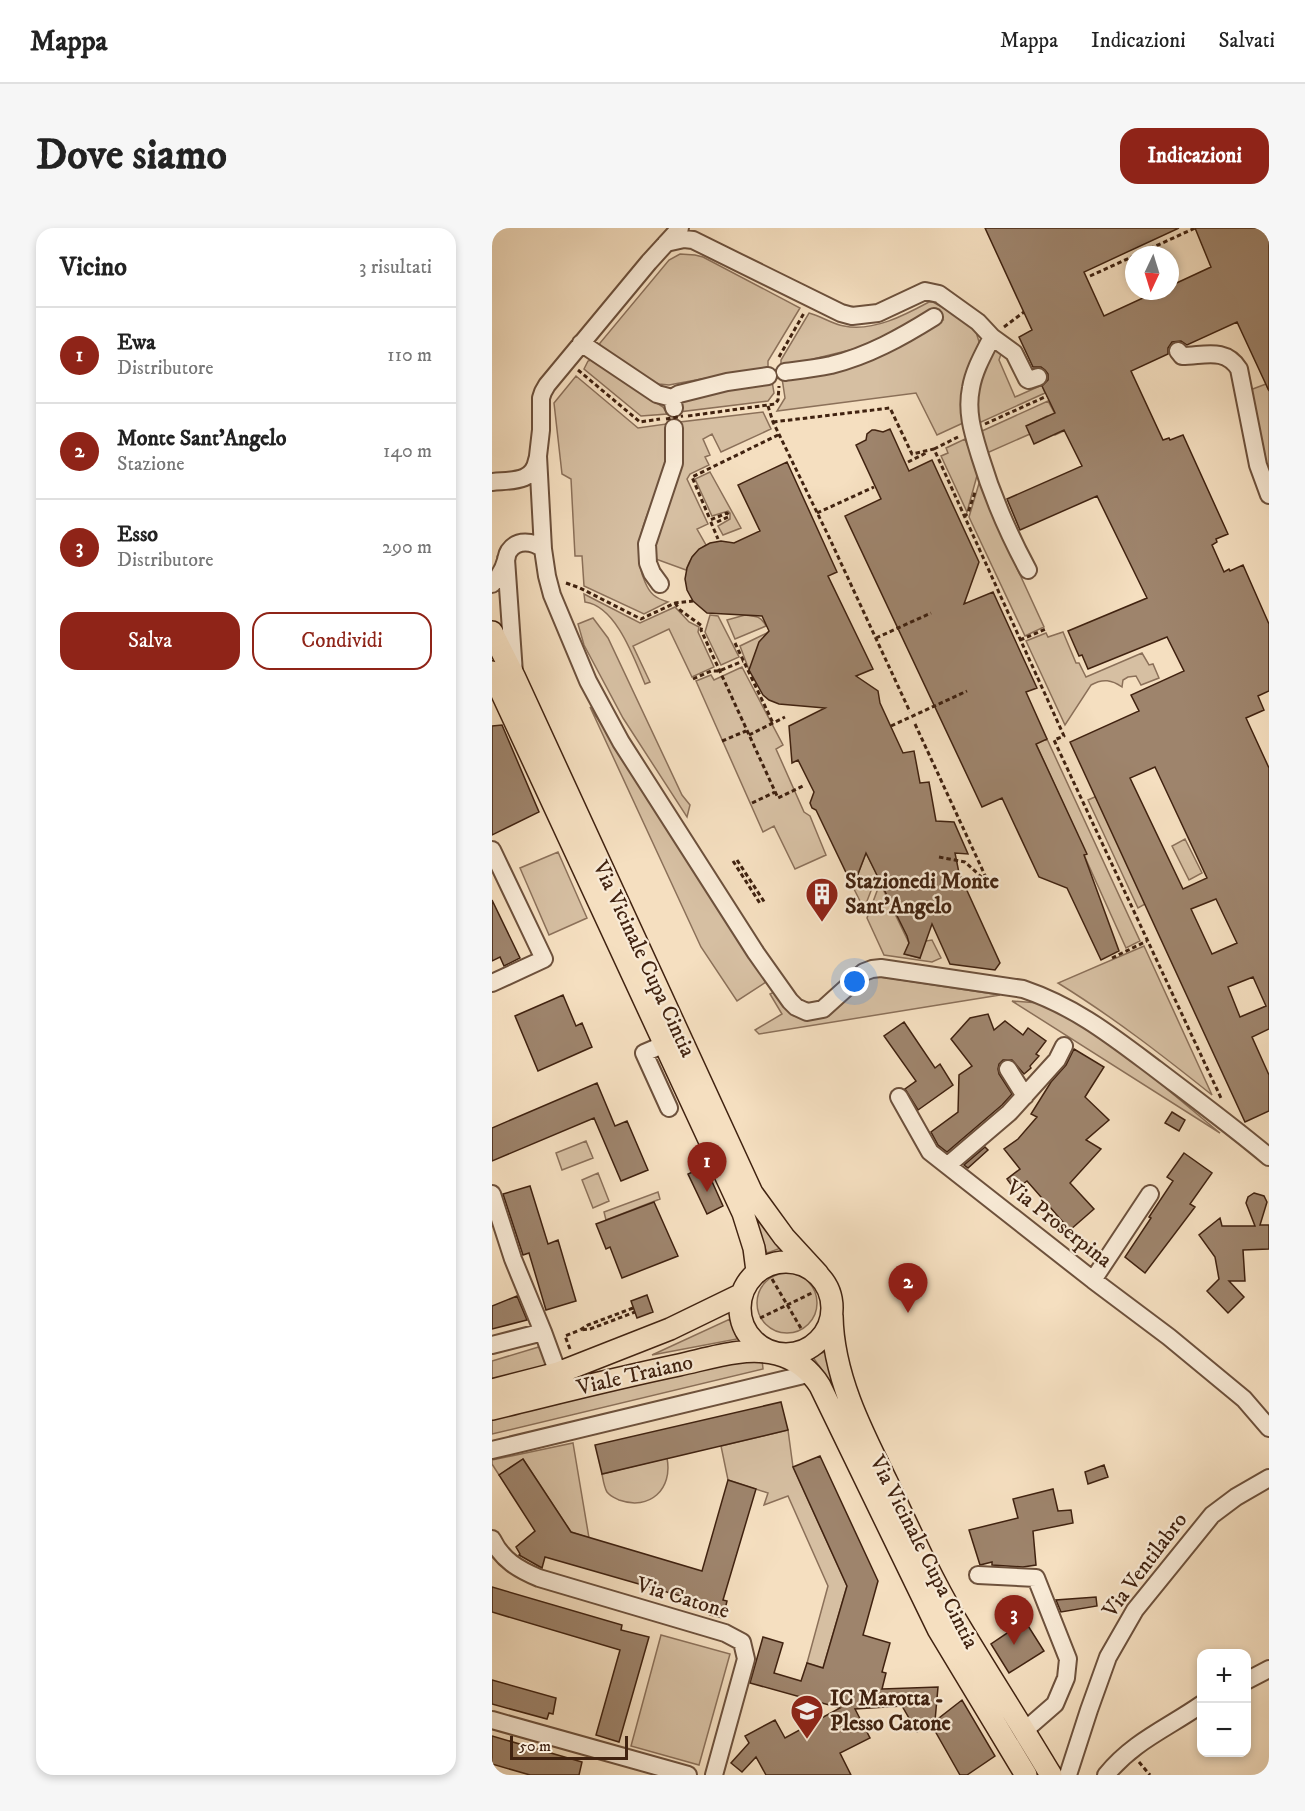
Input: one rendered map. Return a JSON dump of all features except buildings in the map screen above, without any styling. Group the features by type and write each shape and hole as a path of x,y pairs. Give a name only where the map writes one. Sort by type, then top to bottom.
{"main road":[{"name":"Via Vicinale Cupa Cintia","path":"492,632 752,1192 816,1283 827,1285 832,1299 832,1334 841,1377 865,1437 918,1549 950,1609 1051,1775"},
{"name":"Via Vicinale Cupa Cintia","path":"492,672 743,1213 764,1274"},
{"path":"812,1373 802,1365 766,1350 747,1334 740,1317 740,1296 749,1277 764,1274 767,1265 786,1261 803,1264 816,1283"},
{"name":"Viale Traiano","path":"492,1390 558,1372 670,1329 740,1296"},
{"path":"778,1354 800,1352 818,1342 832,1316"},
{"name":"Viale Traiano","path":"492,1409 630,1375 747,1350 778,1354"},
{"name":"Via Vicinale Cupa Cintia","path":"812,1373 938,1629 1026,1775"}],"street":[{"path":"492,482 531,475 538,456 543,392 581,343 680,228"},
{"path":"666,243 684,239 693,240 841,313 852,316 878,312 925,291 939,294 978,322 992,337 1014,353 1027,379 1038,377"},
{"path":"785,372 832,365 867,354 934,317"},
{"path":"992,337 978,366 971,388 969,410 972,430 985,474 1010,537 1028,570"},
{"path":"581,343 657,394 674,414"},
{"path":"1178,351 1182,356 1222,355 1234,362 1239,369 1258,465 1269,495"},
{"path":"660,584 648,563 647,544 674,463 674,414 679,394 768,376"},
{"path":"538,456 543,549 547,576 552,595 588,681 621,742 756,953 796,1007 807,1012 823,1008 864,972 881,968 1023,989 1042,995 1072,1009 1097,1025 1224,1120 1269,1157"},
{"path":"492,584 510,549 524,542 535,543 543,549"},
{"path":"506,560 514,676"},
{"path":"492,850 544,959 492,983"},
{"path":"665,1044 644,1053 669,1108"},
{"path":"948,1165 1009,1113 1058,1060 1064,1046"},
{"path":"1008,1069 1025,1096"},
{"name":"Via Proserpina","path":"899,1097 930,1152 1169,1337 1244,1399 1269,1428"},
{"path":"492,1194 513,1259 558,1372"},
{"path":"1093,1280 1150,1194"},
{"path":"492,1345 543,1332"},
{"path":"492,1450 812,1373"},
{"name":"Via Ventilabro","path":"1068,1775 1108,1657 1135,1610 1212,1515 1236,1497 1269,1478"},
{"name":"Via Catone","path":"492,1539 498,1551 519,1570 724,1633 742,1642 746,1659 720,1771"},
{"path":"978,1575 1036,1578 1068,1659 1066,1678 1055,1704 1024,1731"},
{"path":"1251,1678 1269,1669"},
{"path":"1106,1775 1118,1760 1135,1746 1197,1707"},
{"path":"492,1720 688,1775"}],"path":[{"path":"1156,246 1195,228"},
{"path":"1090,276 1125,260"},
{"path":"992,337 1024,312"},
{"path":"567,361 640,422 674,414"},
{"path":"768,406 779,435 910,712"},
{"path":"773,422 890,408 912,454 934,449 1064,735 1054,740 1225,1107 1224,1120"},
{"path":"709,517 692,477 779,435"},
{"path":"964,516 969,513 979,477 985,474"},
{"path":"817,513 874,488"},
{"path":"717,522 728,518 729,515 727,513 710,520 718,538"},
{"path":"547,576 579,588 641,619 675,603 693,601"},
{"path":"675,603 680,610 702,626 701,630 719,672 778,798 803,786"},
{"path":"876,638 931,613"},
{"path":"1020,641 1046,629"},
{"path":"735,643 773,723"},
{"path":"693,679 711,671 719,672 743,661"},
{"path":"891,726 967,692"},
{"path":"748,735 785,717"},
{"path":"915,723 989,884 965,862 939,857"},
{"path":"722,741 746,730"},
{"path":"752,803 775,792"},
{"path":"735,860 763,904"},
{"path":"1113,958 1147,941"},
{"path":"764,1274 802,1330"},
{"path":"760,1318 787,1305 816,1283"},
{"path":"571,1351 565,1336 590,1329 634,1310"}],"shaded area":[{"path":"680,254 703,257 800,308 768,361 768,368 669,385 659,384 599,346 669,260"},
{"path":"933,302 970,323 976,332 981,348 964,384 961,403 963,423 937,435 916,393 777,411 785,398 782,378 866,360 943,320 929,311 862,347 781,367 781,360 809,313 840,325 866,327 899,317"},
{"path":"994,351 1001,354 999,360 1015,397 1042,385 1045,393 979,423 977,395 981,376"},
{"path":"591,360 663,407 667,414 641,416 584,369"},
{"path":"576,376 638,428 666,424 665,469 643,527 639,554 640,568 649,590 656,597 668,602 644,614 584,586 582,556 575,556 571,479 562,474 554,403"},
{"path":"772,381 774,393 768,401 678,412 680,404 685,399"},
{"path":"1266,384 1269,391 1269,478 1250,390"},
{"path":"1048,401 1064,431 1055,435 1047,416 1027,426 1030,434 987,453 982,431"},
{"path":"763,412 771,429 721,452 712,434 703,439 710,455 705,457 709,465 690,474 687,479 708,524 697,529 706,545 694,555 686,570 653,558 682,437 680,422"},
{"path":"965,439 978,472 967,512 941,456 948,453 946,448"},
{"path":"710,472 741,528 723,535 718,526 730,519 730,513 728,511 712,516 695,479"},
{"path":"980,480 993,516 1044,627 1025,636 969,517"},
{"path":"584,594 640,623 675,607 689,622 699,627 698,632 714,667 692,677 669,629 633,646 650,682 645,684 615,623 596,606 585,602"},
{"path":"710,615 718,616 739,657 721,665 705,632"},
{"path":"745,615 758,617 766,626 735,639 727,620"},
{"path":"593,618 608,638 682,795 690,805 687,817 623,718 584,645 578,624"},
{"path":"769,632 749,670 740,646"},
{"path":"1063,632 1076,663 1079,663 1086,677 1142,653 1149,665 1153,664 1159,678 1141,685 1136,676 1128,677 1123,680 1122,687 1107,681 1091,685 1065,725 1026,641 1046,633 1048,637"},
{"path":"742,667 783,745 776,749 804,812 810,816 826,855 795,869 774,826 763,832 696,681 711,675 714,680"},
{"path":"590,707 769,980 737,1001 701,947"},
{"path":"1047,739 1140,941 1126,948 1036,744"},
{"path":"1097,796 1147,903 1138,908 1088,800"},
{"path":"1185,839 1202,873 1189,880 1172,846"},
{"path":"558,852 587,918 549,935 520,868"},
{"path":"866,853 877,875 864,909 853,887"},
{"path":"880,883 909,943 905,954 920,958 921,930 926,941 932,940 941,958 932,962 884,955 867,918"},
{"path":"1144,946 1212,1095 1137,1037 1058,983"},
{"path":"861,974 1000,995 759,1034 755,1030 782,1014 770,994 776,991 798,1017"},
{"path":"1012,1001 1052,1004 1092,1027 1220,1133"},
{"path":"586,1141 593,1158 562,1170 556,1153"},
{"path":"598,1173 609,1201 593,1208 582,1180"},
{"path":"658,1192 660,1199 606,1220 604,1212"},
{"path":"744,1193 784,1247 767,1253"},
{"path":"781,1273 793,1273 804,1278 812,1286 817,1303 815,1315 804,1328 793,1333 781,1333 770,1328 762,1320 757,1309 757,1297 762,1286 770,1278"},
{"path":"730,1319 737,1339 652,1355"},
{"path":"542,1346 549,1366 492,1382 492,1361"},
{"path":"828,1351 834,1387 812,1356"},
{"path":"762,1359 763,1369 492,1434 492,1419 695,1369"},
{"path":"788,1430 793,1467 847,1586 823,1668 807,1663 828,1586 788,1496 764,1505 768,1493 728,1480 721,1446"},
{"path":"573,1443 589,1538 571,1532 523,1459 499,1475 492,1464 492,1460"},
{"path":"667,1458 668,1469 663,1488 649,1500 630,1503 619,1500 607,1492 602,1474"},
{"path":"661,1635 730,1654 699,1765 631,1746"}],"place":[{"name":"Stazionedi Monte Sant'Angelo","path":"822,923"},
{"name":"Ewa","path":"707,1192"},
{"name":"Monte Sant'Angelo","path":"908,1313"},
{"name":"Esso","path":"1014,1645"},
{"name":"IC Marotta - Plesso Catone","path":"807,1740"}]}
